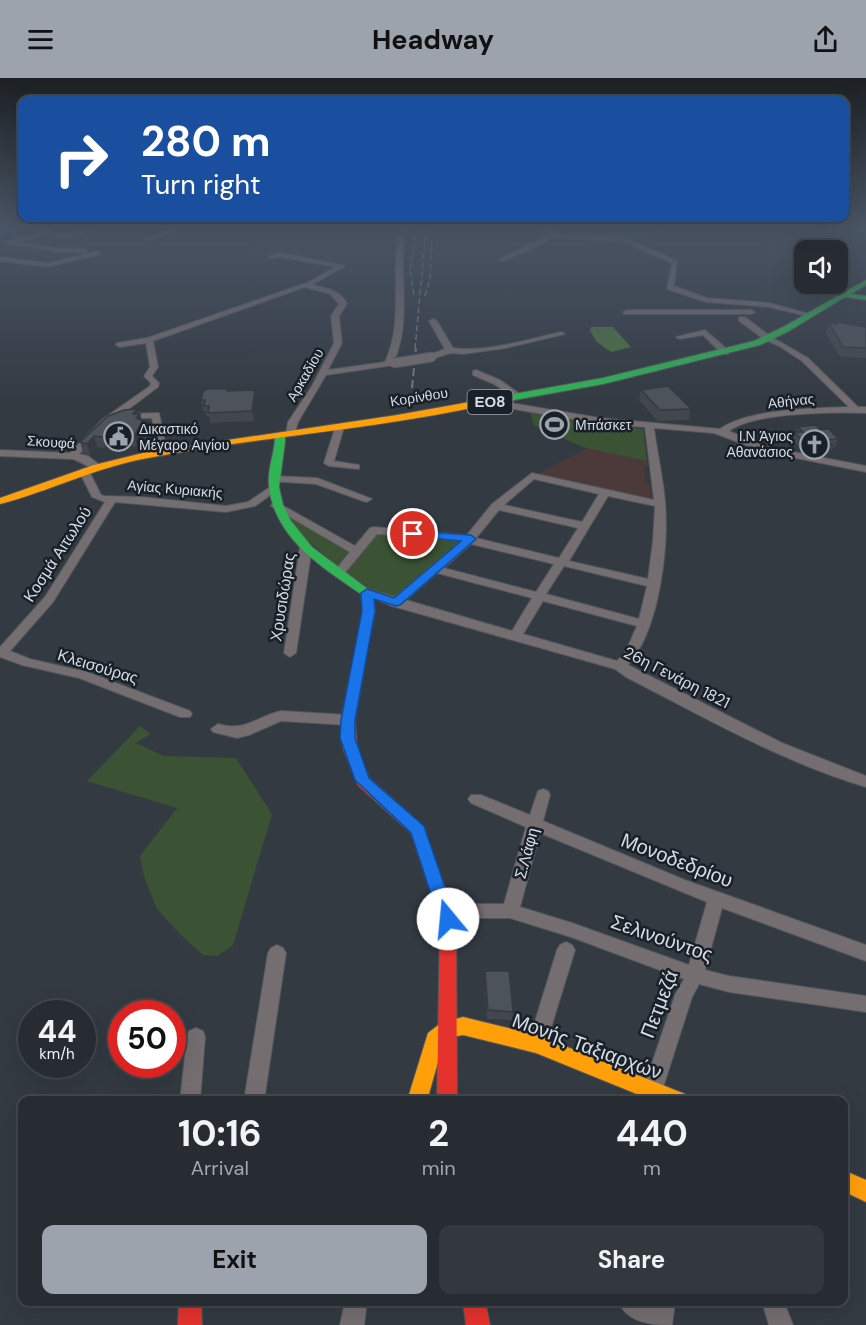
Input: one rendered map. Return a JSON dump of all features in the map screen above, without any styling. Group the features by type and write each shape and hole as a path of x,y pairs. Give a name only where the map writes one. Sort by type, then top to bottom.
{"main road":[{"name":"Κορίνθου","path":"0,501 90,469 162,452 339,427 579,387 725,352 768,338 859,286"},
{"path":"845,295 866,298"},
{"path":"286,435 274,484 276,506 288,529 306,547 368,597 369,611 348,720 350,747 363,780 418,830 445,911 449,934 447,1096"},
{"name":"Μονής Ταξιαρχών","path":"446,1029 466,1027 537,1044 667,1096"},
{"path":"418,1096 432,1043 446,1029"},
{"path":"848,1182 866,1191"},
{"path":"189,1325 190,1306"},
{"path":"475,1306 478,1325"}],"street":[{"path":"120,345 149,340 302,286"},
{"name":"Αρκαδίου","path":"286,435 324,374 338,344 335,316 343,302 335,294 309,286"},
{"path":"391,363 401,327 401,286"},
{"path":"672,286 706,300 770,305 810,315"},
{"path":"627,312 795,311"},
{"path":"742,319 768,338 786,345 820,373 855,409"},
{"path":"433,321 450,350"},
{"path":"700,323 705,332 725,352"},
{"path":"680,337 705,332"},
{"path":"324,374 432,357 450,350 463,352 561,334"},
{"path":"72,456 106,422 155,385 148,376 154,367 149,340"},
{"path":"476,373 497,382 520,397"},
{"path":"488,402 600,422 722,432 764,449 866,469"},
{"name":"Αθήνας","path":"722,432 729,425 773,415 866,410"},
{"path":"106,422 134,414 156,415 162,452"},
{"path":"621,666 631,656 645,624 653,584 660,504 649,426"},
{"path":"339,427 329,463 356,467"},
{"name":"Σκουφά","path":"0,453 85,458 90,469"},
{"name":"Αγίας Κυριακής","path":"90,469 97,497 226,509 251,504 274,484"},
{"path":"396,603 470,539 496,506 532,476 660,504"},
{"path":"274,484 317,481 368,499"},
{"path":"515,636 586,526 605,492"},
{"name":"Κοσμά Αιτωλού","path":"1,652 19,637 49,599 112,499"},
{"path":"276,506 352,549"},
{"path":"496,506 586,526"},
{"path":"339,573 374,530 470,539 653,584"},
{"name":"Χρυσιδώρας","path":"290,653 306,547"},
{"path":"435,569 645,624"},
{"name":"26η Γενάρη 1821","path":"368,597 621,666 631,674 738,727 844,776 866,783"},
{"name":"Κλεισούρας","path":"1,652 27,662 82,675 184,714"},
{"path":"218,729 227,733 241,733 283,716 348,720"},
{"name":"Σ.Λάφη","path":"510,911 543,795"},
{"name":"Μονοδεδρίου","path":"476,799 716,898 866,953"},
{"name":"Πετμεζά","path":"653,1090 684,995 695,975 716,898"},
{"name":"Σελινούντος","path":"445,911 510,911 572,930 695,975 729,984 866,1004"},
{"path":"537,1044 566,950"},
{"path":"255,1096 277,953"},
{"path":"190,1096 196,1037"},
{"path":"352,1325 355,1306"},
{"path":"639,1306 661,1316"},
{"path":"774,1306 781,1325"}],"shaded area":[{"path":"588,448 647,461 648,467 644,467 646,483 650,484 652,500 536,475"}],"green space":[{"path":"591,327 613,327 631,347 611,352 597,342 590,331"},
{"path":"530,413 643,429 647,461 582,447 534,425"},
{"path":"286,513 352,551 339,567 296,531"},
{"path":"377,532 461,541 394,598 372,592 345,573"},
{"path":"140,726 151,734 136,743 164,756 236,758 272,814 233,945 218,956 203,955 181,935 157,909 145,880 140,856 177,808 87,781"}],"building":[{"path":"836,322 866,327 866,348 843,347 829,323 837,324"},
{"path":"668,386 691,409 660,410 641,390"},
{"path":"207,389 255,390 252,411 208,413 209,406 204,406 205,400 201,400 203,392"},
{"path":"137,409 133,414 140,414 136,418 143,421 134,436 107,433 103,437 94,436 87,444 80,442 108,416 124,410"},
{"path":"816,425 820,430 829,429 838,439 827,440 832,445 817,446 811,440 802,441 795,432 803,432 798,427"},
{"path":"485,971 509,971 513,1012 488,1010"}],"railway":[{"path":"413,286 414,295"},
{"path":"415,349 421,286"},
{"path":"425,296 428,286"},
{"path":"412,388 416,348"}],"traffic: fast":[{"path":"492,401 603,381 757,343 786,329 859,286"},
{"path":"845,295 866,298"},
{"path":"280,436 274,487 285,522 308,549 367,593 369,611 360,657"}],"traffic: slow":[{"path":"0,501 97,467 147,455 397,418 492,401"},
{"path":"418,1096 435,1039 448,1029 463,1026 537,1044 666,1096"},
{"path":"848,1182 866,1191"}],"traffic: jam":[{"path":"360,657 348,720 350,748 363,781 418,830 448,919 447,1096"},
{"path":"190,1306 190,1325"},
{"path":"475,1306 478,1325"}],"place":[{"name":"Μπάσκετ","path":"554,425"},
{"name":"Δικαστικό Μέγαρο Αιγίου","path":"118,437"},
{"name":"Ι.Ν Άγιος Αθανάσιος","path":"814,444"}],"route":[{"path":"413,534 471,539 396,603 367,593 369,611 347,729 355,764 363,780 377,795 410,821 423,839 448,919"}]}
